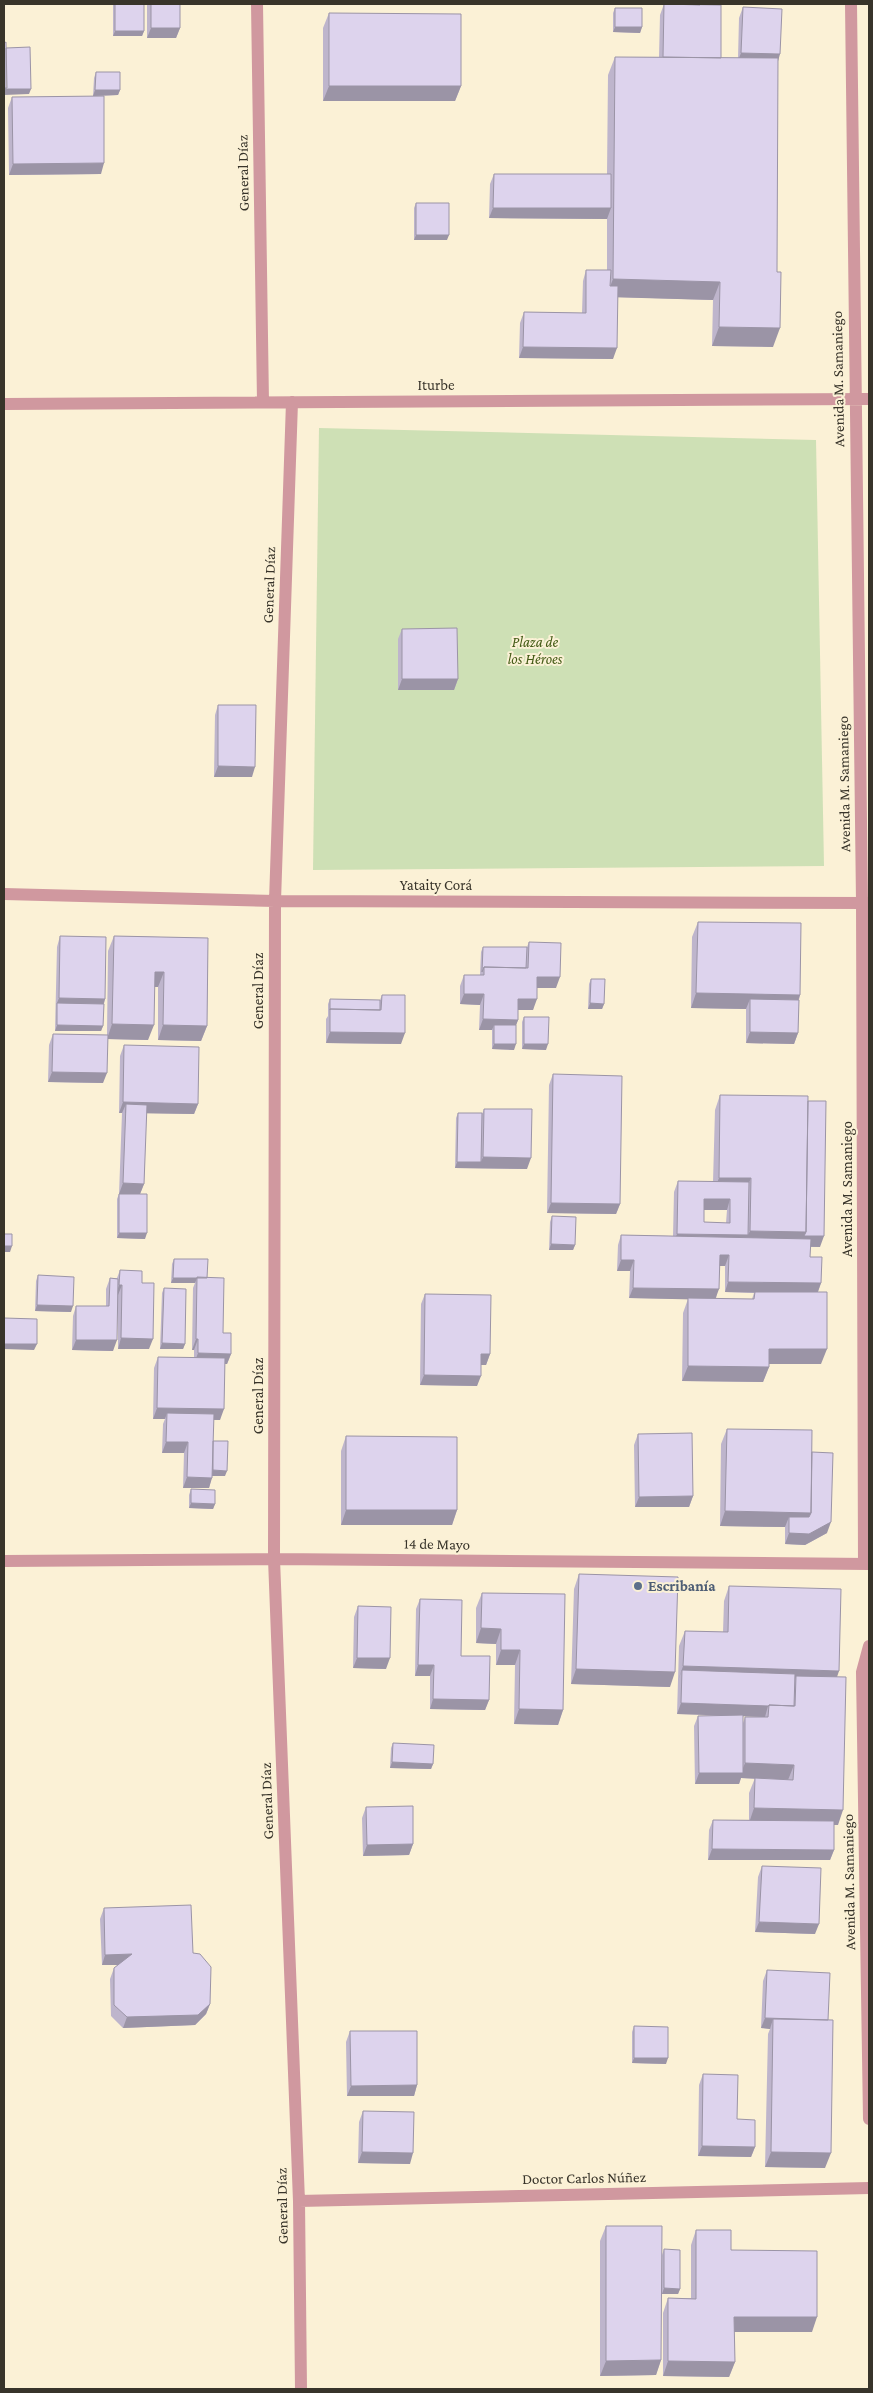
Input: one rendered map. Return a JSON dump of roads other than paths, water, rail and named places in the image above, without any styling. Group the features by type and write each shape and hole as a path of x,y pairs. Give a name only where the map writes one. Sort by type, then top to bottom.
{"street":[{"name":"General Díaz","path":"257,4 263,402"},
{"name":"Avenida M. Samaniego","path":"850,4 854,399 866,902 867,1564"},
{"name":"Iturbe","path":"4,404 869,399"},
{"name":"General Díaz","path":"292,402 275,901 274,1559 299,2202 301,2389"},
{"name":"Yataity Corá","path":"4,894 275,901 866,902"},
{"name":"14 de Mayo","path":"4,1561 274,1559 867,1564"},
{"name":"Avenida M. Samaniego","path":"869,1646 862,1672 869,2119"},
{"name":"Doctor Carlos Núñez","path":"299,2202 869,2188"}],"place":[{"name":"Escribanía","path":"638,1586"}],"park label":[{"name":"Plaza de los Héroes","path":"535,650"}]}
